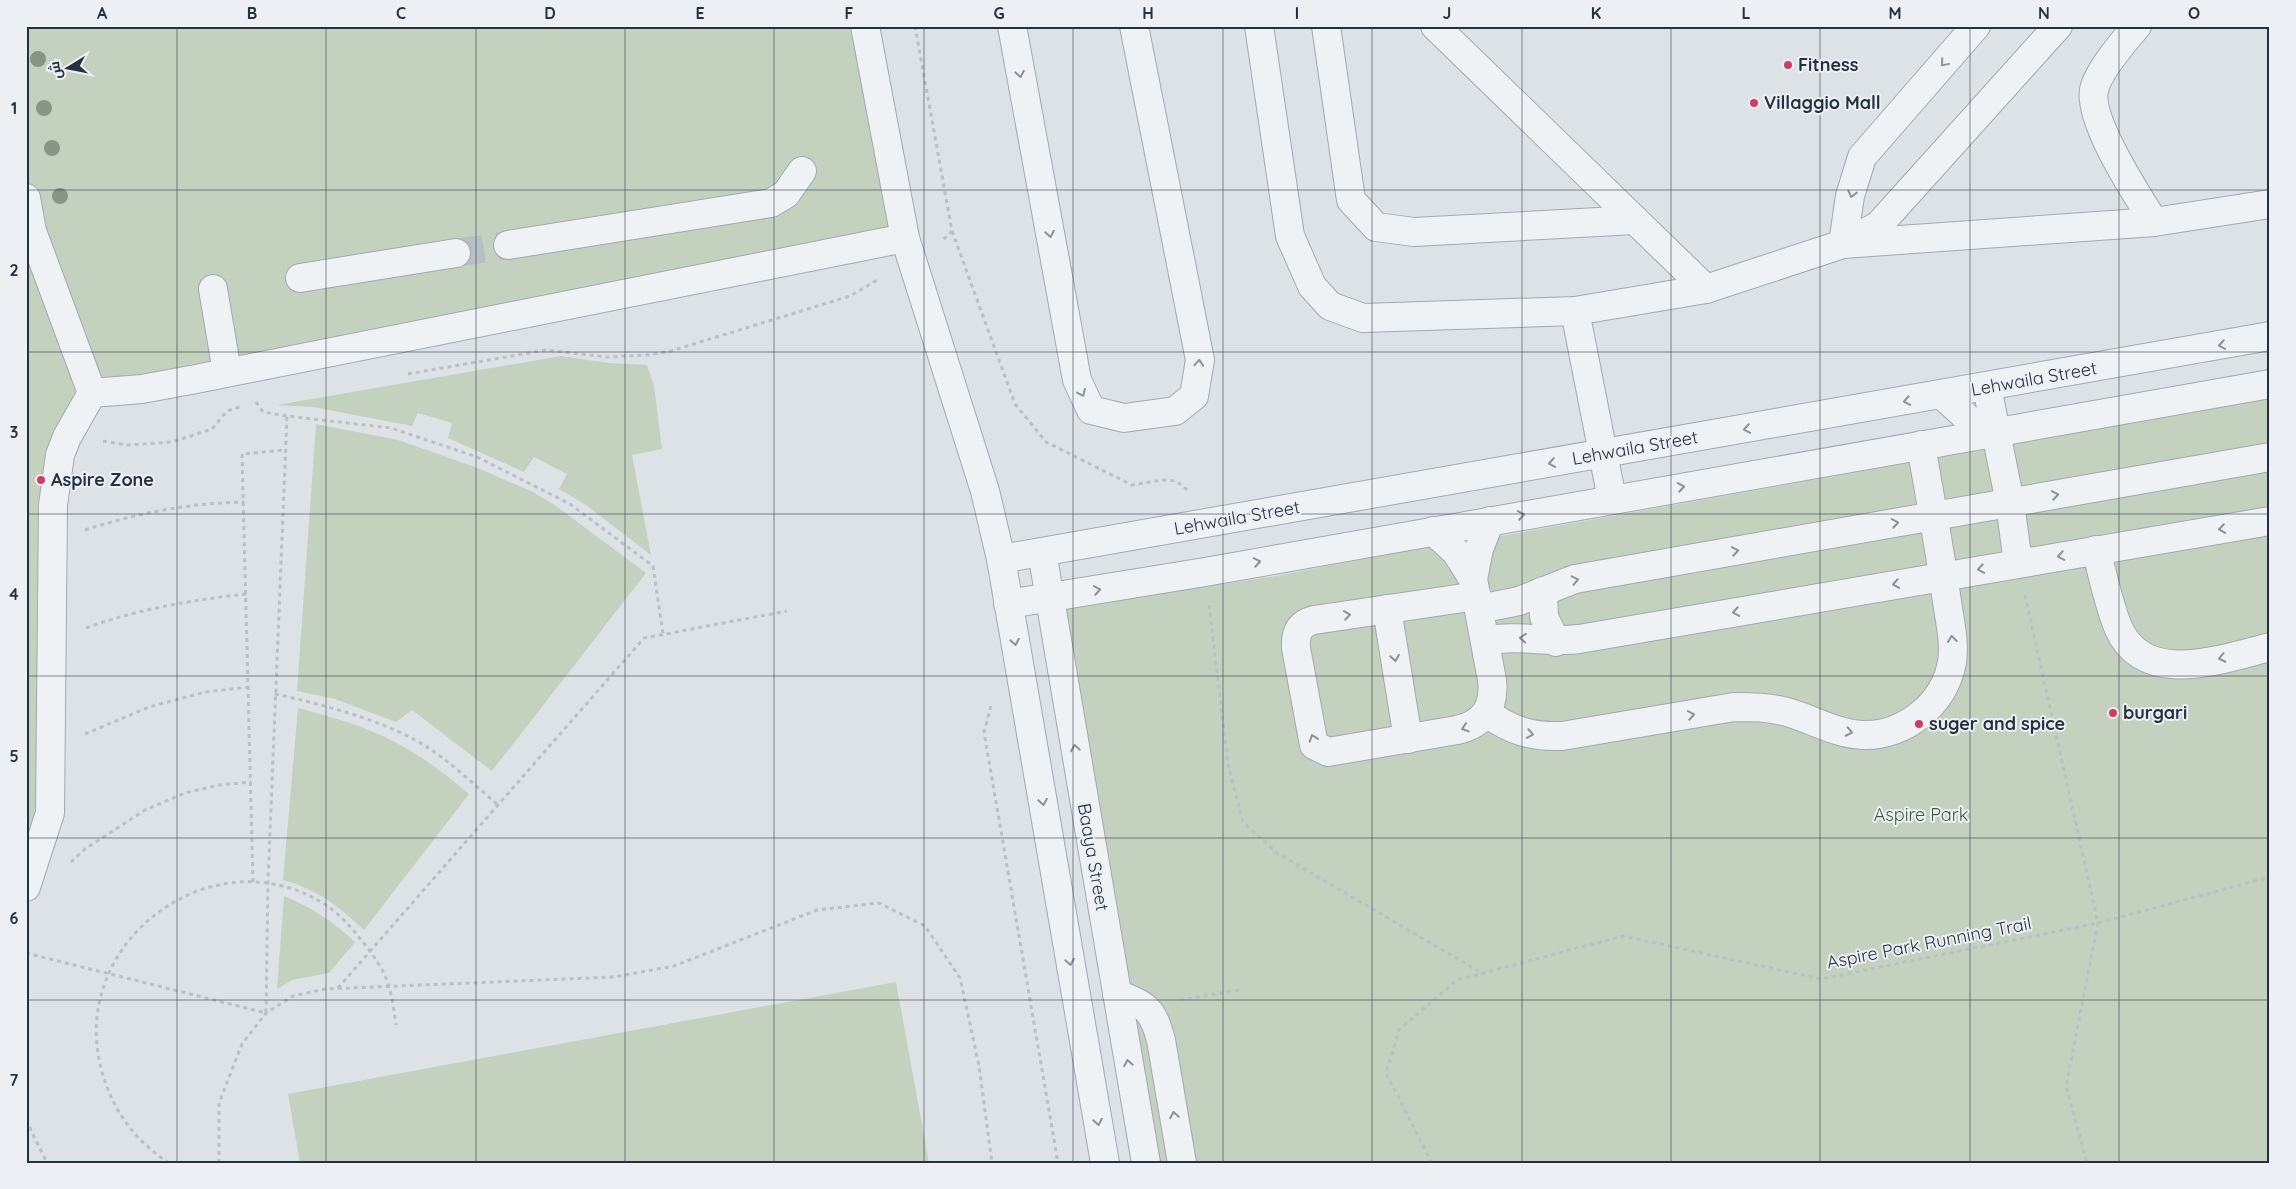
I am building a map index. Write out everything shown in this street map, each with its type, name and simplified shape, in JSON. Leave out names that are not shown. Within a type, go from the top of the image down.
[{"type":"street","points":[[864,26],[908,249],[985,491],[1001,559],[1106,1163]]},
{"type":"street","points":[[1012,26],[1076,380],[1091,410],[1124,418],[1175,410],[1194,396],[1200,360],[1134,26]]},
{"type":"street","points":[[1259,26],[1290,236],[1312,286],[1330,306],[1363,318],[1575,311],[1706,289],[1843,244],[1878,226],[2058,26]]},
{"type":"street","points":[[1326,26],[1351,200],[1376,227],[1414,232],[1635,220]]},
{"type":"street","points":[[1435,26],[1706,289]]},
{"type":"street","points":[[1843,244],[1850,196],[1862,157],[1976,26]]},
{"type":"street","points":[[2137,26],[2108,62],[2094,90],[2096,117],[2138,197],[2154,222]]},
{"type":"street","points":[[508,245],[772,203],[786,194],[802,171]]},
{"type":"street","points":[[26,198],[32,230],[92,393],[67,437],[60,455],[52,505],[50,813],[26,887]]},
{"type":"street","points":[[1843,244],[2154,222],[2270,204]]},
{"type":"street","points":[[92,393],[142,389],[908,249]]},
{"type":"street","points":[[300,278],[456,253]]},
{"type":"street","points":[[212,289],[227,372]]},
{"type":"street","points":[[1575,311],[1612,499]]},
{"type":"street","name":"Lehwaila Street","points":[[1001,559],[2270,336]]},
{"type":"street","points":[[1008,604],[1205,572],[2270,384]]},
{"type":"street","points":[[1988,387],[1990,433],[2010,502],[2018,563]]},
{"type":"street","points":[[1942,395],[1990,433]]},
{"type":"street","points":[[1487,713],[1514,730],[1546,737],[1562,736],[1734,707],[1761,707],[1787,712],[1845,732],[1863,735],[1898,729],[1927,709],[1938,696],[1949,672],[1953,646],[1944,576],[1921,445]]},
{"type":"street","points":[[1490,521],[1478,549],[1476,595],[1494,692],[1487,713],[1469,728],[1328,752],[1318,749],[1310,734],[1296,648],[1298,630],[1308,622],[1476,595],[1518,601],[1575,579],[2270,457]]},
{"type":"street","points":[[1485,641],[1519,637],[1556,642],[2270,521]]},
{"type":"street","points":[[1433,531],[1456,552],[1476,595]]},
{"type":"street","points":[[2096,550],[2118,628],[2137,652],[2150,660],[2179,666],[2270,647]]},
{"type":"street","name":"Baaya Street","points":[[1042,552],[1146,1163]]},
{"type":"street","points":[[1543,590],[1544,617],[1556,642]]},
{"type":"street","points":[[1387,610],[1408,739]]},
{"type":"street","points":[[1117,994],[1145,1006],[1156,1022],[1161,1040],[1182,1163]]},
{"type":"path","points":[[915,26],[952,231],[940,242]]},
{"type":"path","points":[[401,375],[546,350],[606,357],[648,355],[671,351],[850,296],[908,249]]},
{"type":"path","points":[[67,437],[128,445],[172,442],[212,429],[227,411],[265,399]]},
{"type":"path","points":[[256,402],[263,412],[391,428],[477,457],[570,504],[653,566],[663,634]]},
{"type":"path","points":[[266,1012],[268,882],[287,416]]},
{"type":"path","points":[[254,882],[242,454],[285,450]]},
{"type":"path","points":[[52,542],[133,516],[208,503],[244,502]]},
{"type":"path","points":[[2018,563],[2098,923],[2066,1086],[2087,1163]]},
{"type":"path","points":[[1205,572],[1228,765],[1244,822],[1277,853],[1480,972]]},
{"type":"path","points":[[52,642],[98,623],[158,608],[197,600],[246,594]]},
{"type":"path","points":[[338,988],[644,638],[787,611]]},
{"type":"path","points":[[51,752],[76,737],[149,707],[206,692],[249,687]]},
{"type":"path","points":[[275,694],[353,715],[394,731],[432,750],[498,804]]},
{"type":"path","points":[[992,704],[984,732],[1058,1163]]},
{"type":"path","points":[[66,866],[85,849],[146,810],[185,793],[219,785],[251,782]]},
{"type":"path","name":"Aspire Park Running Trail","points":[[1432,1163],[1386,1073],[1399,1030],[1457,980],[1480,972],[1623,936],[1821,979],[2098,923],[2270,877]]},
{"type":"path","points":[[169,1163],[149,1150],[123,1121],[105,1087],[97,1049],[98,1011],[108,973],[128,939],[156,911],[190,892],[229,882],[268,882],[290,888],[329,907],[370,951],[389,986],[396,1025]]},
{"type":"path","points":[[218,1163],[219,1103],[242,1044],[266,1012],[292,996],[338,988],[614,977],[674,966],[817,910],[879,903],[926,926],[960,978],[979,1066],[992,1163]]},
{"type":"path","points":[[26,953],[266,1012]]},
{"type":"path","points":[[1145,1006],[1239,990]]},
{"type":"path","points":[[26,1120],[47,1163]]},
{"type":"green space","name":"Aspire Zone","points":[[26,26],[865,26],[905,238],[92,393],[67,437],[50,813],[26,887]]},
{"type":"green space","points":[[561,356],[609,363],[647,365],[654,386],[662,449],[632,455],[651,555],[586,505],[559,489],[567,474],[534,457],[524,472],[448,438],[452,423],[418,413],[412,426],[313,407],[277,405]]},
{"type":"green space","name":"Aspire Park","points":[[2270,398],[2270,1163],[1160,1163],[1066,608],[1276,576],[1423,547],[1484,539]]},
{"type":"green space","points":[[316,424],[398,440],[475,467],[531,491],[556,506],[646,573],[492,771],[412,710],[396,722],[335,699],[297,691]]},
{"type":"green space","points":[[298,708],[348,722],[390,739],[428,762],[469,794],[364,930],[345,913],[318,894],[283,880]]},
{"type":"green space","points":[[284,896],[322,916],[355,942],[329,973],[292,980],[277,989]]},
{"type":"green space","points":[[896,982],[929,1163],[300,1163],[288,1094]]},
{"type":"tunnel","points":[[456,253],[508,245]]},
{"type":"place","name":"Fitness","points":[[1788,65]]},
{"type":"place","name":"Villaggio Mall","points":[[1754,103]]},
{"type":"place","name":"Aspire Zone","points":[[41,480]]},
{"type":"place","name":"burgari","points":[[2113,713]]},
{"type":"place","name":"suger and spice","points":[[1919,724]]}]
